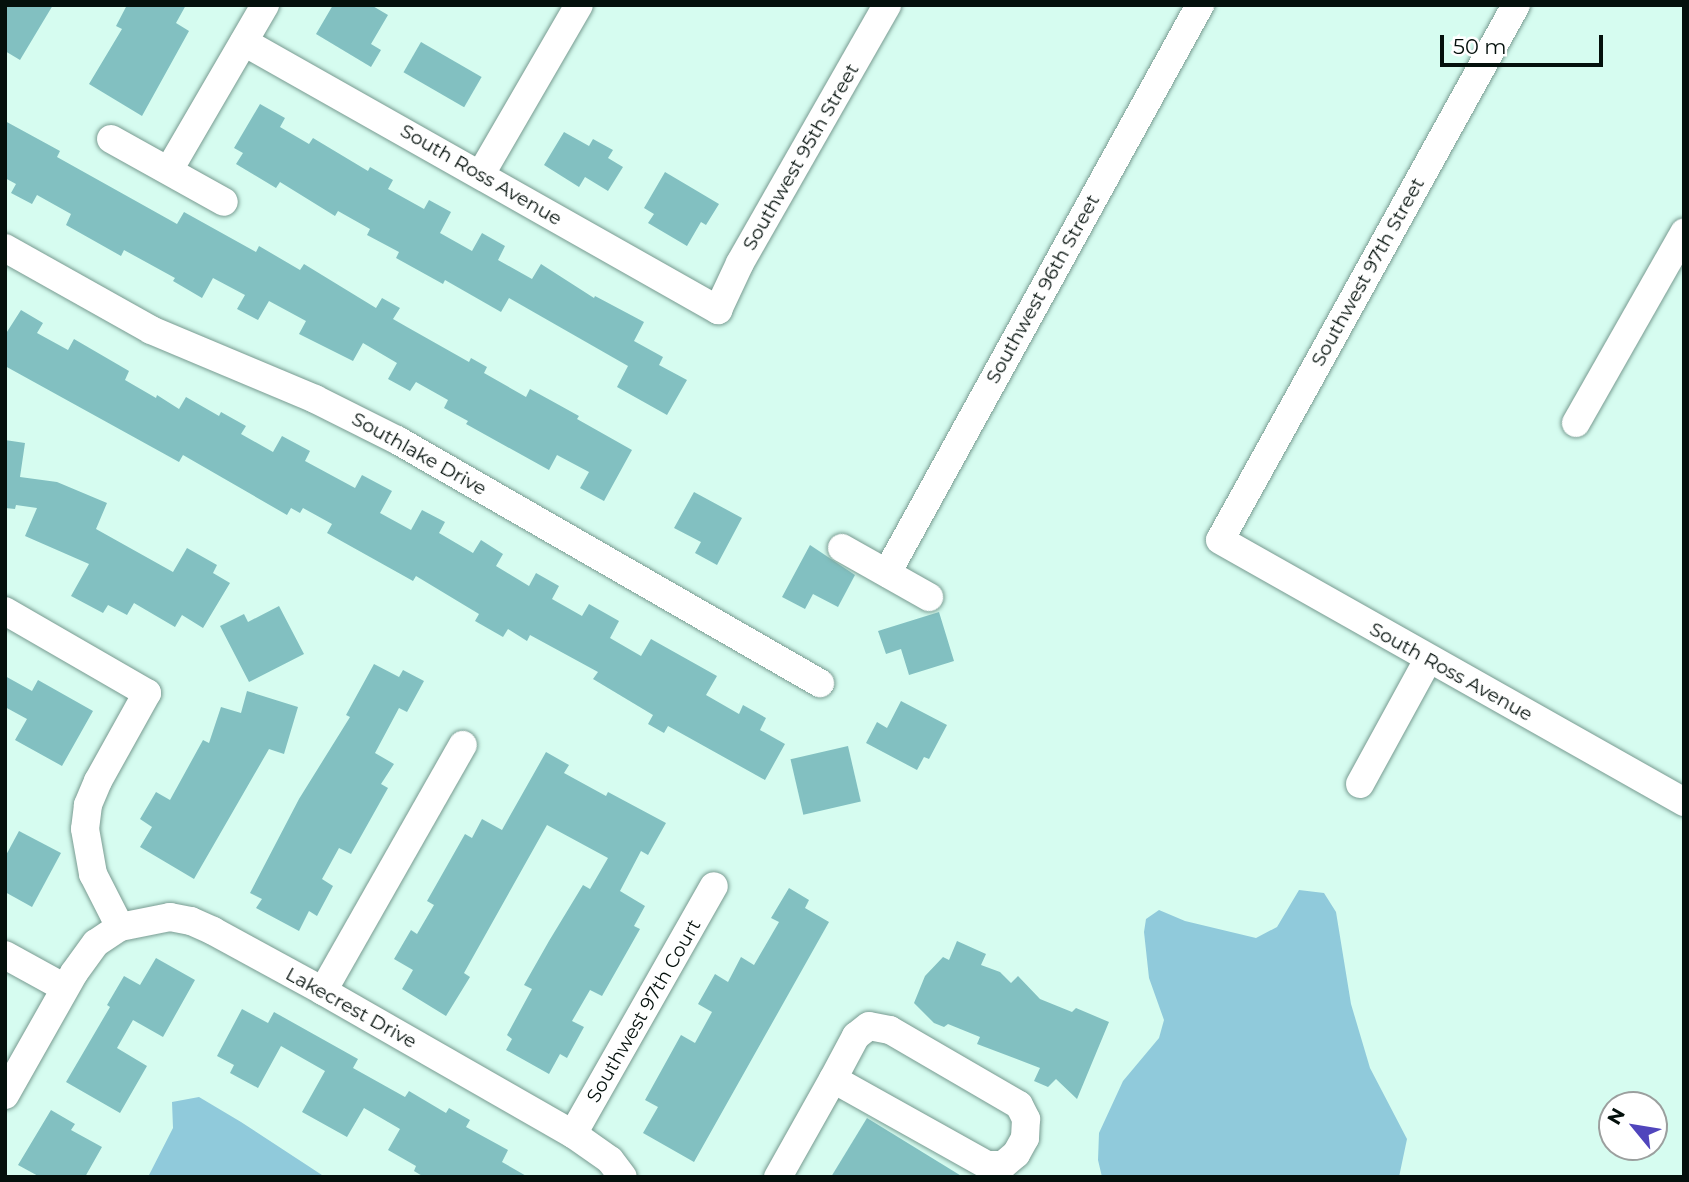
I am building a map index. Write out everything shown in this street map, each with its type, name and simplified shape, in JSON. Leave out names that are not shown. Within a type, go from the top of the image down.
[{"type":"street","points":[[169,170],[265,5]]},
{"type":"street","points":[[481,174],[579,5]]},
{"type":"street","name":"Southwest 95th Street","points":[[718,310],[740,263],[887,5]]},
{"type":"street","name":"Southwest 96th Street","points":[[887,573],[1200,5]]},
{"type":"street","name":"Southwest 97th Street","points":[[1220,540],[1516,5]]},
{"type":"street","name":"South Ross Avenue","points":[[244,42],[718,310]]},
{"type":"street","points":[[111,139],[224,202]]},
{"type":"street","points":[[1576,423],[1684,233]]},
{"type":"street","name":"Southlake Drive","points":[[5,248],[169,338],[315,399],[397,440],[820,683]]},
{"type":"street","name":"South Ross Avenue","points":[[1220,540],[1428,660],[1684,802]]},
{"type":"street","points":[[842,548],[929,597]]},
{"type":"street","points":[[5,611],[147,693],[97,780],[88,805],[85,829],[93,874],[120,927],[89,951],[5,1095]]},
{"type":"street","points":[[1360,783],[1428,660]]},
{"type":"street","points":[[323,991],[463,745]]},
{"type":"street","name":"Southwest 97th Court","points":[[573,1134],[714,886]]},
{"type":"street","name":"Lakecrest Drive","points":[[120,927],[144,920],[170,917],[191,921],[323,991],[573,1134]]},
{"type":"street","points":[[5,955],[65,988]]},
{"type":"street","points":[[778,1177],[856,1036],[869,1026],[890,1030],[1019,1105],[1026,1119],[1025,1138],[1016,1154],[1003,1165],[987,1164],[833,1079]]},
{"type":"street","points":[[573,1134],[610,1160],[623,1177]]},
{"type":"water","points":[[1299,890],[1324,893],[1336,912],[1351,1004],[1370,1068],[1407,1139],[1399,1177],[1102,1177],[1098,1160],[1099,1133],[1123,1081],[1159,1038],[1164,1020],[1149,978],[1144,932],[1146,919],[1159,910],[1185,921],[1256,938],[1277,927]]},
{"type":"water","points":[[199,1097],[325,1177],[148,1177],[173,1128],[172,1102]]},
{"type":"building","points":[[5,5],[53,5],[20,60],[5,51]]},
{"type":"building","points":[[127,5],[186,5],[176,23],[189,31],[142,116],[89,84],[122,29],[116,26]]},
{"type":"building","points":[[333,5],[371,5],[388,15],[371,44],[381,50],[371,67],[316,34]]},
{"type":"building","points":[[421,42],[482,77],[464,107],[404,72]]},
{"type":"building","points":[[260,104],[285,118],[280,127],[309,144],[313,138],[368,171],[370,167],[393,180],[388,189],[424,209],[429,200],[451,212],[440,233],[472,251],[482,233],[505,246],[498,260],[532,279],[541,264],[594,298],[595,296],[644,322],[634,341],[663,357],[659,365],[687,380],[667,415],[617,387],[628,366],[509,298],[501,312],[445,280],[443,284],[396,258],[399,252],[367,235],[370,229],[338,211],[335,216],[280,182],[276,188],[236,164],[243,153],[234,148]]},
{"type":"building","points":[[5,121],[60,151],[57,157],[177,224],[184,212],[256,252],[259,246],[300,270],[304,264],[376,308],[382,298],[400,308],[393,319],[469,362],[471,358],[487,367],[484,373],[526,397],[530,389],[579,416],[577,419],[632,450],[604,501],[580,488],[589,472],[557,455],[549,470],[466,424],[468,421],[444,408],[448,400],[416,382],[410,391],[388,379],[397,363],[363,343],[353,361],[299,334],[306,321],[269,301],[258,320],[237,309],[245,295],[213,278],[202,298],[173,281],[175,278],[124,250],[121,256],[66,225],[71,214],[37,195],[32,204],[11,193],[16,184],[5,178]]},
{"type":"building","points":[[564,132],[589,146],[593,139],[613,150],[608,158],[623,167],[608,191],[585,177],[579,187],[544,165]]},
{"type":"building","points":[[665,172],[719,204],[706,225],[701,222],[687,246],[648,223],[654,214],[644,208]]},
{"type":"building","points":[[21,310],[43,323],[37,333],[68,350],[74,339],[129,371],[125,380],[156,398],[157,395],[179,409],[186,397],[219,416],[221,412],[246,426],[241,434],[273,452],[282,436],[310,451],[305,461],[355,488],[362,475],[392,491],[380,513],[411,530],[422,510],[445,522],[439,533],[473,553],[481,540],[503,554],[496,566],[529,586],[536,573],[559,586],[552,599],[582,616],[589,604],[619,621],[610,638],[641,656],[651,639],[717,676],[706,695],[739,714],[743,705],[766,718],[760,730],[785,744],[765,780],[668,726],[664,733],[648,724],[653,715],[593,679],[598,672],[530,635],[527,641],[508,629],[503,637],[475,621],[479,614],[416,576],[413,581],[327,533],[332,524],[303,508],[300,513],[291,508],[287,515],[183,455],[179,462],[5,366],[5,335]]},
{"type":"building","points":[[5,440],[25,443],[20,477],[57,482],[107,503],[96,529],[173,572],[187,548],[217,565],[213,573],[230,583],[203,628],[182,615],[175,627],[134,603],[127,615],[108,605],[103,613],[71,596],[89,564],[25,536],[37,508],[16,505],[15,509],[5,508]]},
{"type":"building","points":[[694,492],[742,518],[717,565],[695,553],[701,542],[674,528]]},
{"type":"building","points":[[810,545],[855,575],[838,607],[813,594],[805,609],[782,597]]},
{"type":"building","points":[[279,606],[304,654],[249,682],[220,626],[244,614],[248,622]]},
{"type":"building","points":[[939,612],[954,661],[909,675],[901,649],[886,654],[878,631]]},
{"type":"building","points":[[374,664],[399,677],[403,670],[424,681],[407,712],[399,708],[375,753],[394,764],[381,784],[388,788],[351,854],[339,848],[322,879],[333,886],[317,916],[309,911],[299,931],[256,908],[262,899],[250,893],[299,799],[350,717],[346,715]]},
{"type":"building","points":[[5,676],[32,691],[38,680],[93,711],[62,766],[15,740],[27,719],[5,707]]},
{"type":"building","points":[[247,691],[298,707],[284,754],[269,749],[194,879],[140,847],[152,827],[140,819],[156,792],[170,800],[203,740],[209,743],[221,707],[241,713]]},
{"type":"building","points":[[901,701],[947,725],[929,759],[924,757],[917,770],[866,743],[877,722],[887,728]]},
{"type":"building","points":[[848,746],[861,802],[803,815],[791,759]]},
{"type":"building","points":[[546,752],[569,765],[564,773],[606,796],[608,792],[666,823],[648,855],[641,851],[620,891],[645,906],[634,926],[640,929],[602,996],[590,990],[572,1021],[584,1027],[567,1058],[560,1054],[549,1074],[506,1050],[512,1039],[507,1035],[532,989],[524,985],[549,941],[583,885],[590,889],[608,858],[547,825],[464,973],[470,977],[446,1016],[402,989],[413,970],[394,959],[411,930],[417,934],[434,905],[427,901],[465,834],[472,838],[482,819],[502,830]]},
{"type":"building","points":[[19,831],[61,853],[32,907],[5,892],[5,857]]},
{"type":"building","points":[[789,888],[809,900],[805,908],[829,922],[694,1162],[643,1133],[658,1107],[645,1100],[681,1035],[695,1043],[712,1012],[698,1004],[715,974],[728,982],[741,957],[754,965],[779,922],[771,918]]},
{"type":"building","points":[[957,941],[986,954],[981,965],[1000,972],[1011,983],[1018,976],[1040,999],[1072,1012],[1076,1008],[1109,1022],[1077,1099],[1056,1079],[1048,1087],[1034,1081],[1040,1068],[977,1044],[980,1037],[948,1024],[944,1027],[934,1023],[914,1003],[925,976],[943,957],[949,960]]},
{"type":"building","points":[[156,958],[195,980],[163,1037],[133,1020],[117,1048],[147,1066],[120,1113],[66,1082],[110,1007],[107,1005],[124,976],[140,985]]},
{"type":"building","points":[[242,1009],[268,1023],[274,1012],[358,1059],[353,1068],[405,1097],[409,1091],[446,1113],[449,1108],[470,1120],[466,1127],[508,1150],[502,1162],[528,1177],[424,1177],[414,1171],[416,1166],[388,1150],[400,1129],[364,1108],[347,1137],[302,1112],[325,1071],[281,1046],[258,1088],[230,1073],[234,1065],[217,1056]]},
{"type":"building","points":[[51,1110],[75,1124],[71,1130],[102,1147],[85,1177],[40,1177],[18,1165]]},
{"type":"building","points":[[867,1118],[963,1177],[831,1177]]}]
